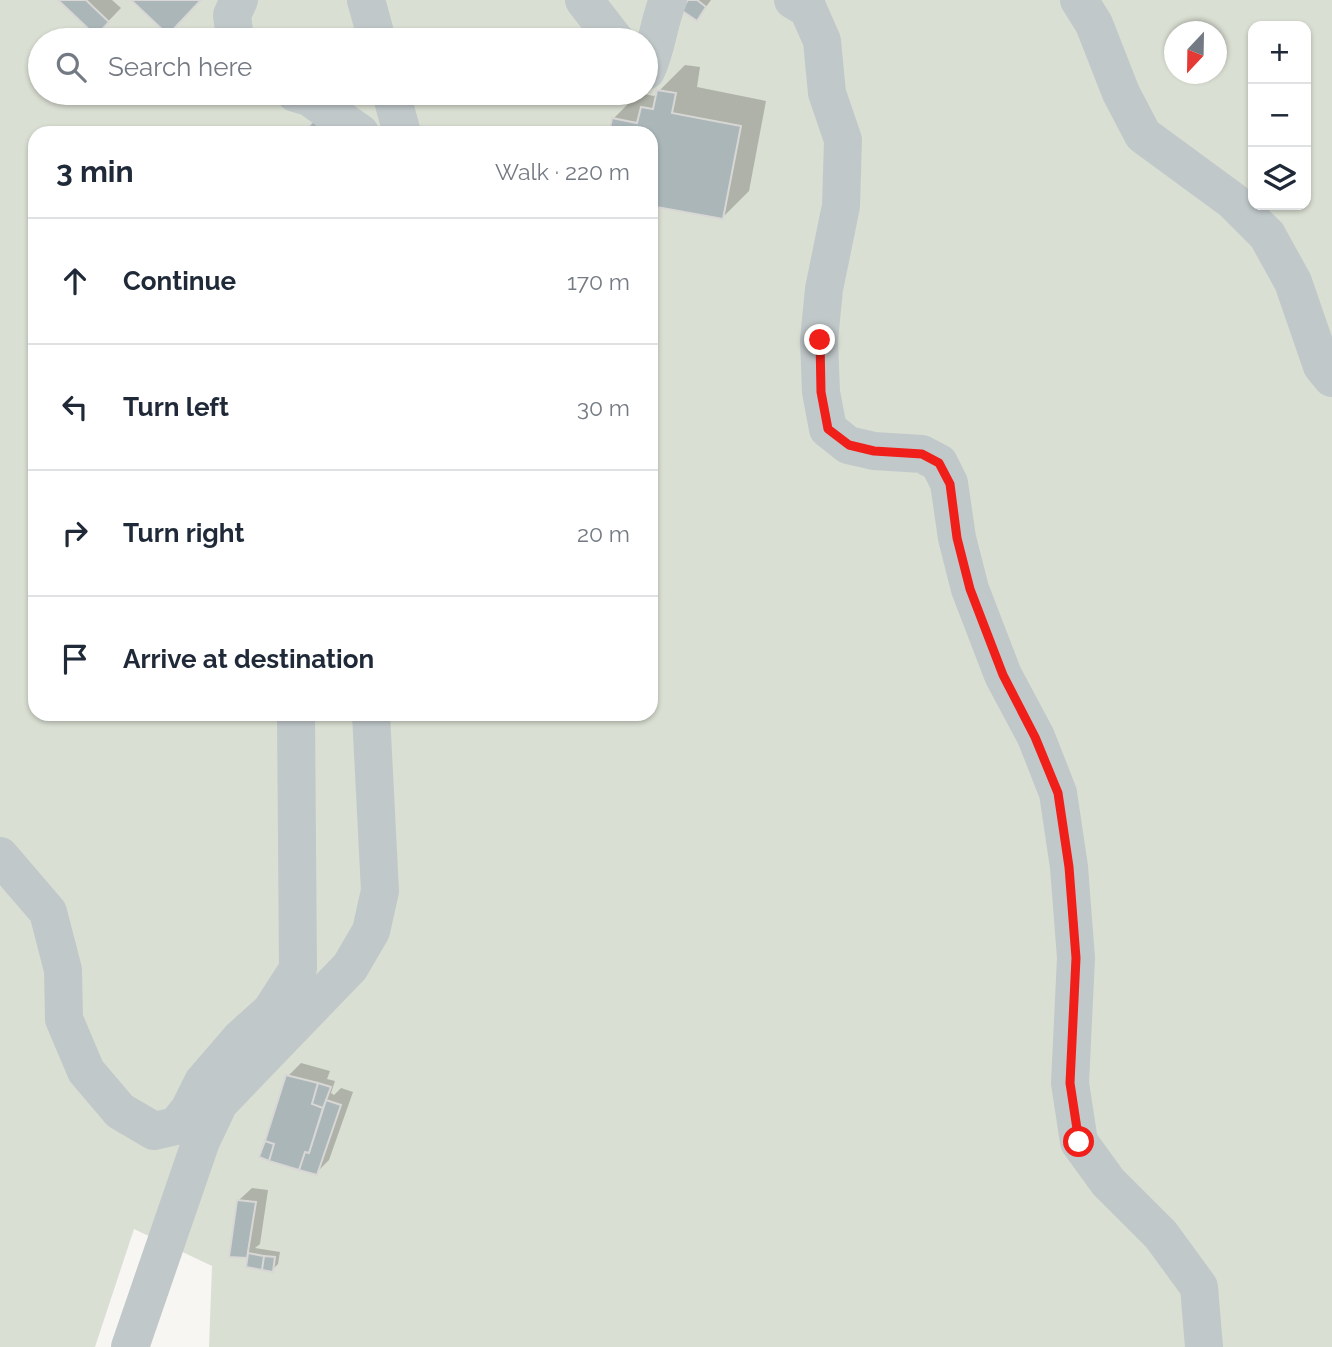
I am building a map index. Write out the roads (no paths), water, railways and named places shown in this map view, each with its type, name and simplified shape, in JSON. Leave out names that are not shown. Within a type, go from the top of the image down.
[{"type":"street","points":[[234,28],[232,15],[239,0]]},
{"type":"street","points":[[366,0],[374,28]]},
{"type":"street","points":[[584,0],[606,28]]},
{"type":"street","points":[[658,29],[668,0]]},
{"type":"street","points":[[793,0],[808,9],[822,41],[827,93],[843,140],[841,206],[824,289],[820,340],[821,392],[828,429],[849,445],[874,451],[922,454],[939,463],[950,484],[957,538],[970,589],[1003,675],[1035,737],[1058,793],[1069,867],[1076,958],[1070,1083],[1079,1142],[1108,1182],[1161,1235],[1199,1287],[1210,1344]]},
{"type":"street","points":[[1079,0],[1094,24],[1122,93],[1143,135],[1233,201],[1266,235],[1293,282],[1322,366],[1332,378]]},
{"type":"street","points":[[320,105],[350,126]]},
{"type":"street","points":[[394,105],[400,126]]},
{"type":"street","points":[[0,856],[48,912],[63,970],[64,1019],[86,1071],[120,1111],[154,1131],[176,1126],[189,1110],[203,1082],[241,1038],[271,1012],[298,968],[296,721]]},
{"type":"street","points":[[130,1347],[201,1141],[219,1103],[350,967],[371,931],[380,891],[371,721]]}]
